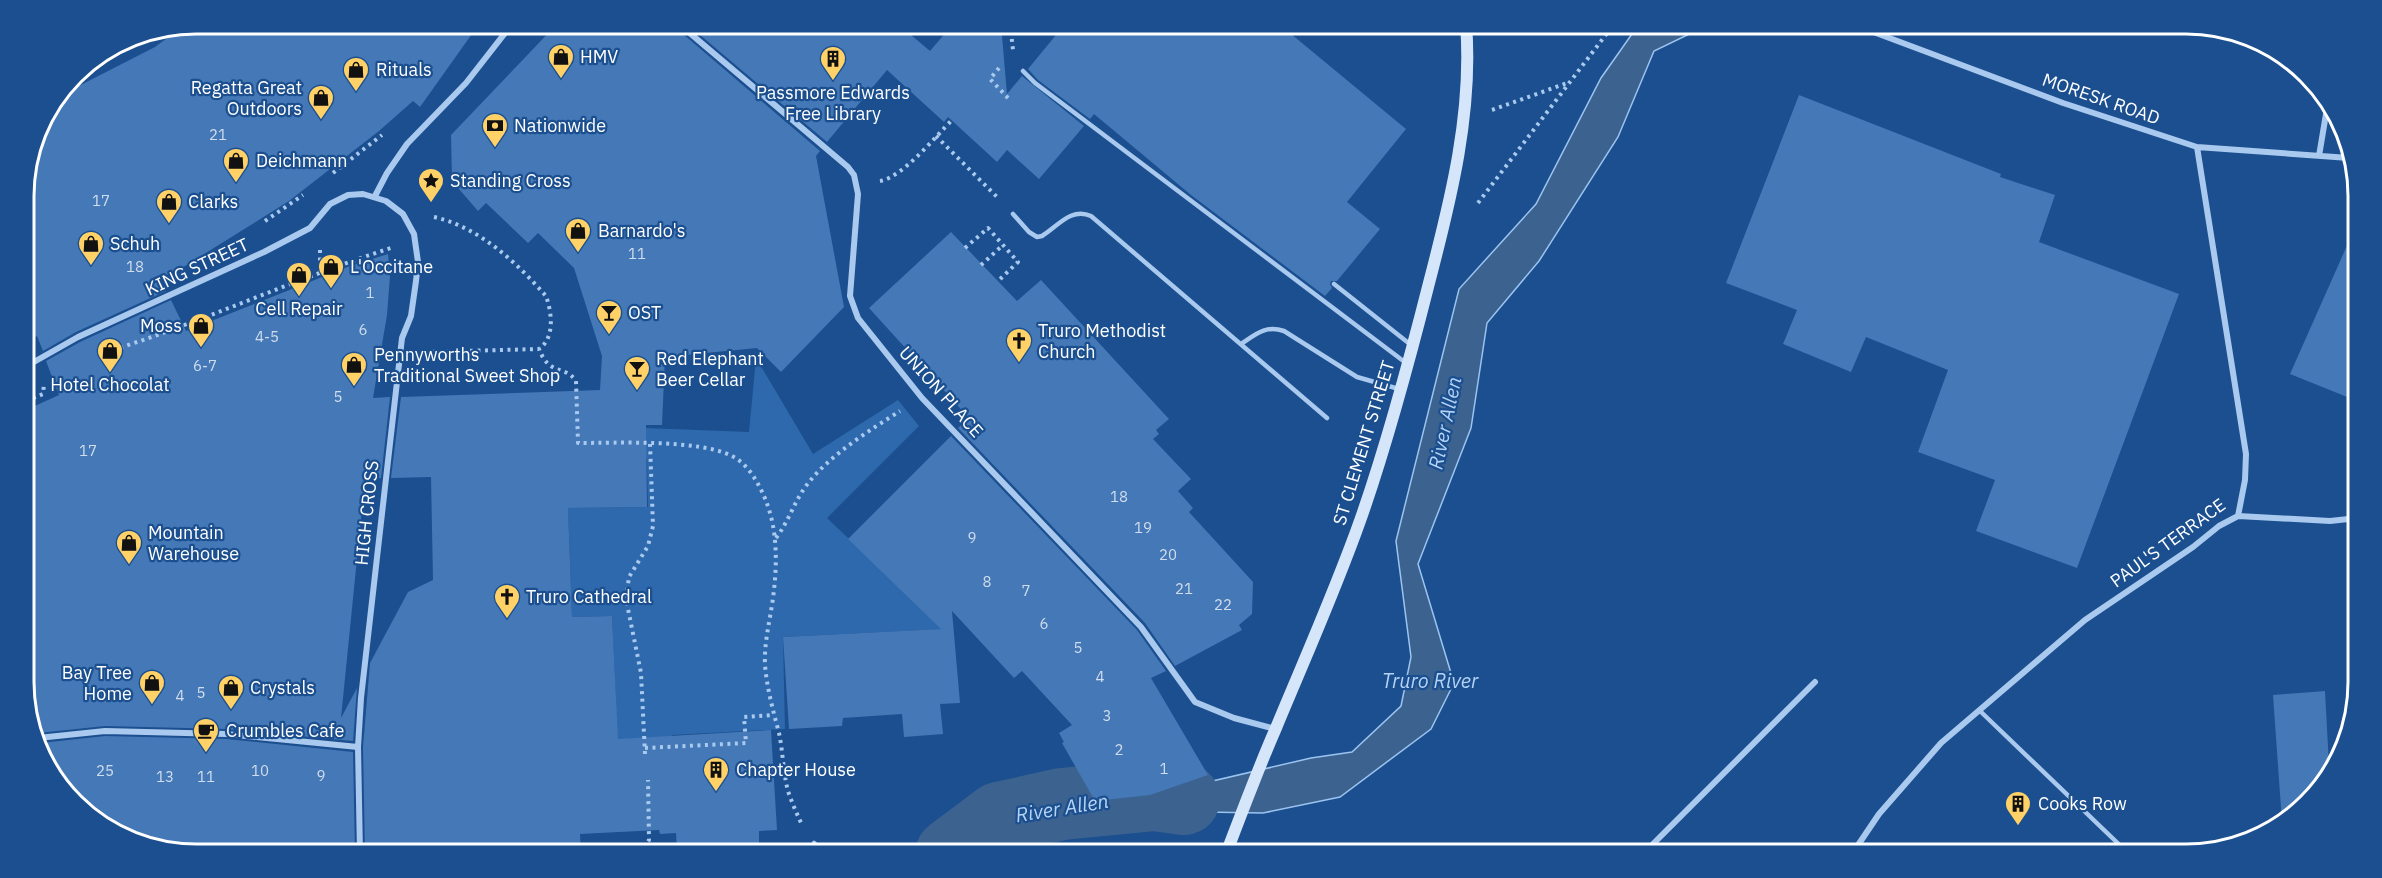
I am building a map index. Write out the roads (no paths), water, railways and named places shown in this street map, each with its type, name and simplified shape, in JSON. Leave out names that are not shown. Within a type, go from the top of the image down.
[{"type":"main road","name":"ST CLEMENT STREET","points":[[1230,843],[1361,518],[1401,390],[1439,247],[1463,120],[1468,78],[1466,34]]},
{"type":"street","name":"MORESK ROAD","points":[[1879,34],[2064,103],[2197,147],[2343,158]]},
{"type":"street","points":[[375,196],[387,173],[407,144],[466,83],[504,35]]},
{"type":"street","name":"UNION PLACE","points":[[692,35],[848,167],[854,176],[858,194],[850,296],[858,318],[922,398],[1141,627],[1161,651],[1195,702],[1234,718],[1275,729]]},
{"type":"street","points":[[2319,156],[2326,115]]},
{"type":"street","name":"PAUL'S TERRACE","points":[[1859,843],[1879,814],[1941,743],[1979,710],[2085,620],[2193,547],[2219,526],[2238,516],[2245,480],[2246,453],[2197,147]]},
{"type":"street","name":"KING STREET","points":[[35,361],[78,337],[208,279],[310,228],[330,204],[339,199],[348,195],[375,196]]},
{"type":"street","name":"HIGH CROSS","points":[[360,844],[358,747],[362,686],[400,352],[402,338],[411,316],[418,262],[414,234],[403,214],[375,196]]},
{"type":"street","points":[[2238,516],[2330,521],[2347,519]]},
{"type":"street","points":[[1654,843],[1815,682]]},
{"type":"street","points":[[44,737],[105,731],[225,734],[358,747]]},
{"type":"lane","points":[[1023,71],[1035,83],[1408,364]]},
{"type":"lane","points":[[1013,214],[1029,232],[1037,237],[1050,231],[1074,213],[1091,216],[1327,418]]},
{"type":"lane","points":[[1334,284],[1413,347]]},
{"type":"lane","points":[[1241,344],[1263,329],[1275,328],[1284,331],[1357,378],[1401,390]]},
{"type":"lane","points":[[1979,710],[2118,843]]},
{"type":"water","name":"Truro River","points":[[1632,34],[1689,34],[1654,51],[1618,137],[1539,261],[1487,323],[1471,428],[1418,564],[1454,683],[1431,729],[1340,797],[1263,813],[1144,811],[1077,815],[1005,830],[988,844],[941,844],[987,810],[1057,792],[1096,801],[1144,797],[1311,758],[1352,752],[1401,706],[1411,657],[1396,541],[1459,289],[1536,204],[1601,78]]},
{"type":"waterway","name":"River Allen","points":[[965,844],[999,818],[1062,804],[1155,795],[1184,799]]},
{"type":"place","name":"HMV","points":[[561,80]]},
{"type":"place","name":"Passmore Edwards Free Library","points":[[833,82]]},
{"type":"place","name":"Rituals","points":[[356,93]]},
{"type":"place","name":"Regatta Great Outdoors","points":[[321,121]]},
{"type":"place","name":"Nationwide","points":[[495,149]]},
{"type":"place","name":"Deichmann","points":[[236,184]]},
{"type":"place","name":"Standing Cross","points":[[431,204]]},
{"type":"place","name":"Clarks","points":[[169,225]]},
{"type":"place","name":"Barnardo's","points":[[578,254]]},
{"type":"place","name":"Schuh","points":[[91,267]]},
{"type":"place","name":"L'Occitane","points":[[331,290]]},
{"type":"place","name":"Cell Repair","points":[[299,298]]},
{"type":"place","name":"OST","points":[[609,336]]},
{"type":"place","name":"Moss","points":[[201,349]]},
{"type":"place","name":"Truro Methodist Church","points":[[1019,364]]},
{"type":"place","name":"Hotel Chocolat","points":[[110,374]]},
{"type":"place","name":"Pennyworths Traditional Sweet Shop","points":[[354,388]]},
{"type":"place","name":"Red Elephant Beer Cellar","points":[[637,392]]},
{"type":"place","name":"Mountain Warehouse","points":[[129,566]]},
{"type":"place","name":"Truro Cathedral","points":[[507,620]]},
{"type":"place","name":"Bay Tree Home","points":[[152,706]]},
{"type":"place","name":"Crystals","points":[[231,711]]},
{"type":"place","name":"Crumbles Cafe","points":[[206,754]]},
{"type":"place","name":"Chapter House","points":[[716,793]]},
{"type":"place","name":"Cooks Row","points":[[2018,827]]}]
